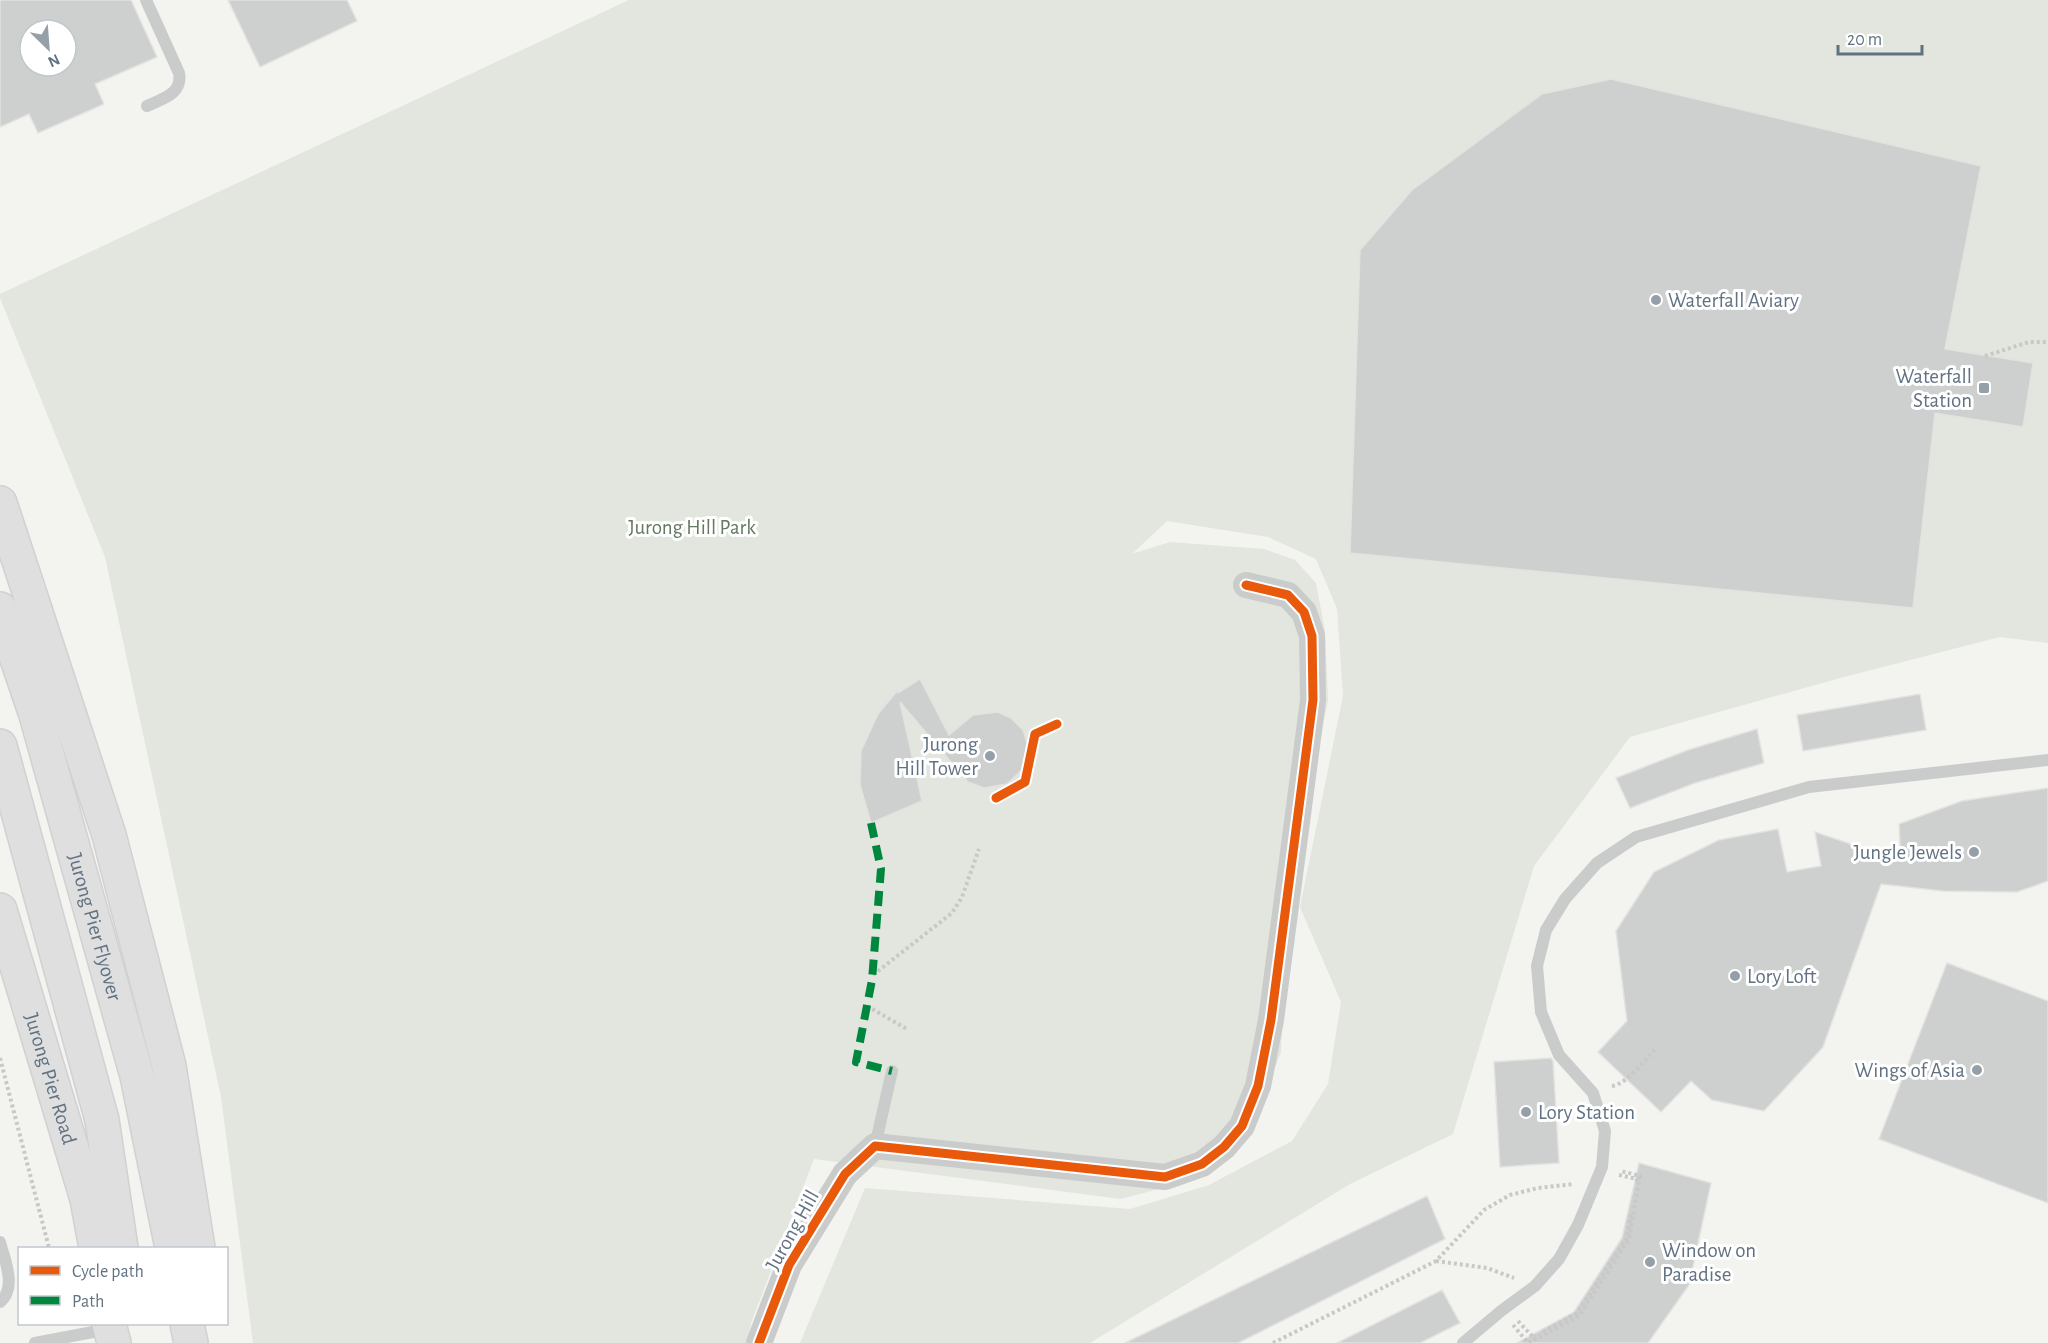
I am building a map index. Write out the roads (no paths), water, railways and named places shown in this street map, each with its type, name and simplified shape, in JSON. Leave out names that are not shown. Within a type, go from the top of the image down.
[{"type":"main road","points":[[0,503],[110,835],[169,1066],[198,1247]]},
{"type":"main road","name":"Jurong Pier Flyover","points":[[0,609],[36,715],[137,1076],[172,1247]]},
{"type":"main road","name":"Jurong Pier Flyover","points":[[0,746],[102,1120],[121,1247]]},
{"type":"main road","name":"Jurong Pier Road","points":[[0,910],[87,1199],[96,1247]]},
{"type":"main road","points":[[187,1325],[191,1343]]},
{"type":"main road","points":[[210,1325],[213,1343]]},
{"type":"street","points":[[875,1146],[1165,1178],[1202,1164],[1224,1147],[1242,1126],[1258,1086],[1271,1020],[1313,700],[1312,636],[1304,612],[1288,595],[1246,585]]},
{"type":"street","name":"Jurong Hill","points":[[759,1343],[789,1265],[844,1174],[875,1146]]},
{"type":"lane","points":[[146,0],[181,80],[178,88],[171,95],[147,106]]},
{"type":"lane","points":[[1463,1343],[1535,1286],[1559,1259],[1578,1225],[1598,1177],[1605,1131],[1592,1090],[1559,1055],[1541,1012],[1537,966],[1546,930],[1565,898],[1597,863],[1636,837],[1809,787],[2048,760]]},
{"type":"lane","points":[[875,1146],[892,1071]]},
{"type":"lane","points":[[0,1242],[9,1287],[6,1298],[0,1302]]},
{"type":"lane","points":[[35,1343],[120,1332]]},
{"type":"place","name":"Waterfall Aviary","points":[[1656,300]]},
{"type":"place","name":"Waterfall Station","points":[[1984,388]]},
{"type":"place","name":"Jurong Hill Tower","points":[[990,756]]},
{"type":"place","name":"Jungle Jewels","points":[[1974,852]]},
{"type":"place","name":"Lory Loft","points":[[1735,976]]},
{"type":"place","name":"Wings of Asia","points":[[1977,1070]]},
{"type":"place","name":"Lory Station","points":[[1526,1112]]},
{"type":"place","name":"Window on Paradise","points":[[1650,1262]]},
{"type":"park label","name":"Jurong Hill Park","points":[[692,527]]}]
